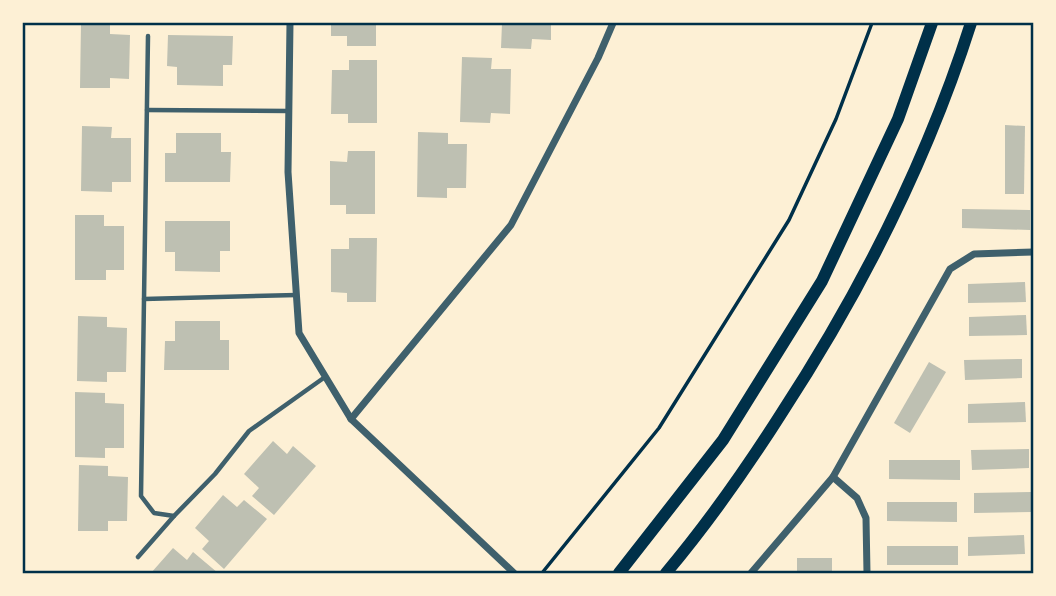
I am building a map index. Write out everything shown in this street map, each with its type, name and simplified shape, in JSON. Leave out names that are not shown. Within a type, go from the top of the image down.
[{"type":"main road","points":[[619,573],[723,440],[822,281],[898,119],[932,23]]},
{"type":"main road","points":[[666,573],[742,474],[819,355],[880,243],[927,142],[971,23]]},
{"type":"street","points":[[290,23],[288,172],[299,333],[351,419],[514,573]]},
{"type":"street","points":[[351,419],[511,225],[598,58],[613,23]]},
{"type":"street","points":[[751,573],[833,477],[950,269],[974,254],[1033,251]]},
{"type":"street","points":[[833,477],[856,498],[866,518],[867,573]]},
{"type":"lane","points":[[148,36],[141,496],[154,513],[174,516]]},
{"type":"lane","points":[[147,110],[289,111]]},
{"type":"lane","points":[[144,299],[296,295]]},
{"type":"lane","points":[[138,557],[215,474],[249,430],[326,377]]},
{"type":"path","points":[[542,573],[659,428],[789,220],[836,119],[872,23]]},
{"type":"building","points":[[81,23],[110,23],[110,34],[130,35],[129,79],[110,78],[110,88],[80,88]]},
{"type":"building","points":[[331,23],[376,23],[376,46],[347,46],[347,36],[331,36]]},
{"type":"building","points":[[502,23],[551,23],[551,40],[532,39],[531,49],[501,48]]},
{"type":"building","points":[[168,35],[233,36],[232,65],[223,65],[223,86],[177,85],[177,67],[167,66]]},
{"type":"building","points":[[462,57],[492,58],[491,69],[511,69],[510,114],[491,113],[490,123],[460,122]]},
{"type":"building","points":[[349,60],[377,60],[377,123],[348,123],[348,114],[331,114],[332,70],[349,70]]},
{"type":"building","points":[[1005,125],[1025,126],[1024,194],[1005,194]]},
{"type":"building","points":[[82,126],[112,127],[111,138],[131,138],[131,182],[112,182],[112,192],[81,191]]},
{"type":"building","points":[[418,132],[448,133],[448,144],[467,144],[466,188],[447,188],[447,198],[417,197]]},
{"type":"building","points":[[176,133],[221,133],[221,152],[231,152],[230,182],[165,182],[165,153],[176,153]]},
{"type":"building","points":[[348,151],[375,151],[375,214],[346,214],[346,205],[330,205],[330,161],[347,162]]},
{"type":"building","points":[[962,209],[1030,210],[1030,230],[962,228]]},
{"type":"building","points":[[75,215],[104,215],[104,226],[124,226],[124,270],[106,270],[106,280],[75,280]]},
{"type":"building","points":[[165,221],[230,221],[230,251],[220,251],[220,272],[175,271],[175,252],[165,252]]},
{"type":"building","points":[[349,238],[377,238],[376,302],[347,302],[347,293],[331,292],[331,249],[349,249]]},
{"type":"building","points":[[1025,282],[1026,302],[968,303],[968,284]]},
{"type":"building","points":[[1026,315],[1027,335],[969,336],[969,317]]},
{"type":"building","points":[[78,316],[107,317],[107,327],[127,328],[126,372],[107,372],[107,382],[77,381]]},
{"type":"building","points":[[175,321],[220,321],[220,340],[229,340],[229,370],[164,370],[165,341],[175,341]]},
{"type":"building","points":[[1022,359],[1022,378],[965,380],[964,360]]},
{"type":"building","points":[[929,362],[946,372],[910,433],[894,423]]},
{"type":"building","points":[[75,392],[105,393],[105,403],[124,404],[124,448],[105,448],[105,458],[75,457]]},
{"type":"building","points":[[1025,402],[1026,422],[968,423],[968,404]]},
{"type":"building","points":[[273,441],[287,454],[293,446],[316,466],[274,515],[252,496],[259,488],[244,474]]},
{"type":"building","points":[[1029,449],[1029,468],[972,470],[971,450]]},
{"type":"building","points":[[889,460],[960,460],[960,480],[889,479]]},
{"type":"building","points":[[79,465],[108,466],[108,476],[128,477],[127,521],[108,521],[108,531],[78,531]]},
{"type":"building","points":[[1031,492],[1032,512],[974,513],[974,493]]},
{"type":"building","points":[[223,495],[237,507],[244,500],[267,519],[224,569],[202,549],[209,541],[195,528]]},
{"type":"building","points":[[887,502],[957,502],[957,522],[887,521]]},
{"type":"building","points":[[1024,535],[1025,554],[968,556],[968,537]]},
{"type":"building","points":[[887,546],[958,546],[958,565],[887,565]]},
{"type":"building","points":[[173,548],[187,560],[193,552],[218,573],[151,573]]},
{"type":"building","points":[[797,558],[832,558],[832,573],[797,573]]}]
